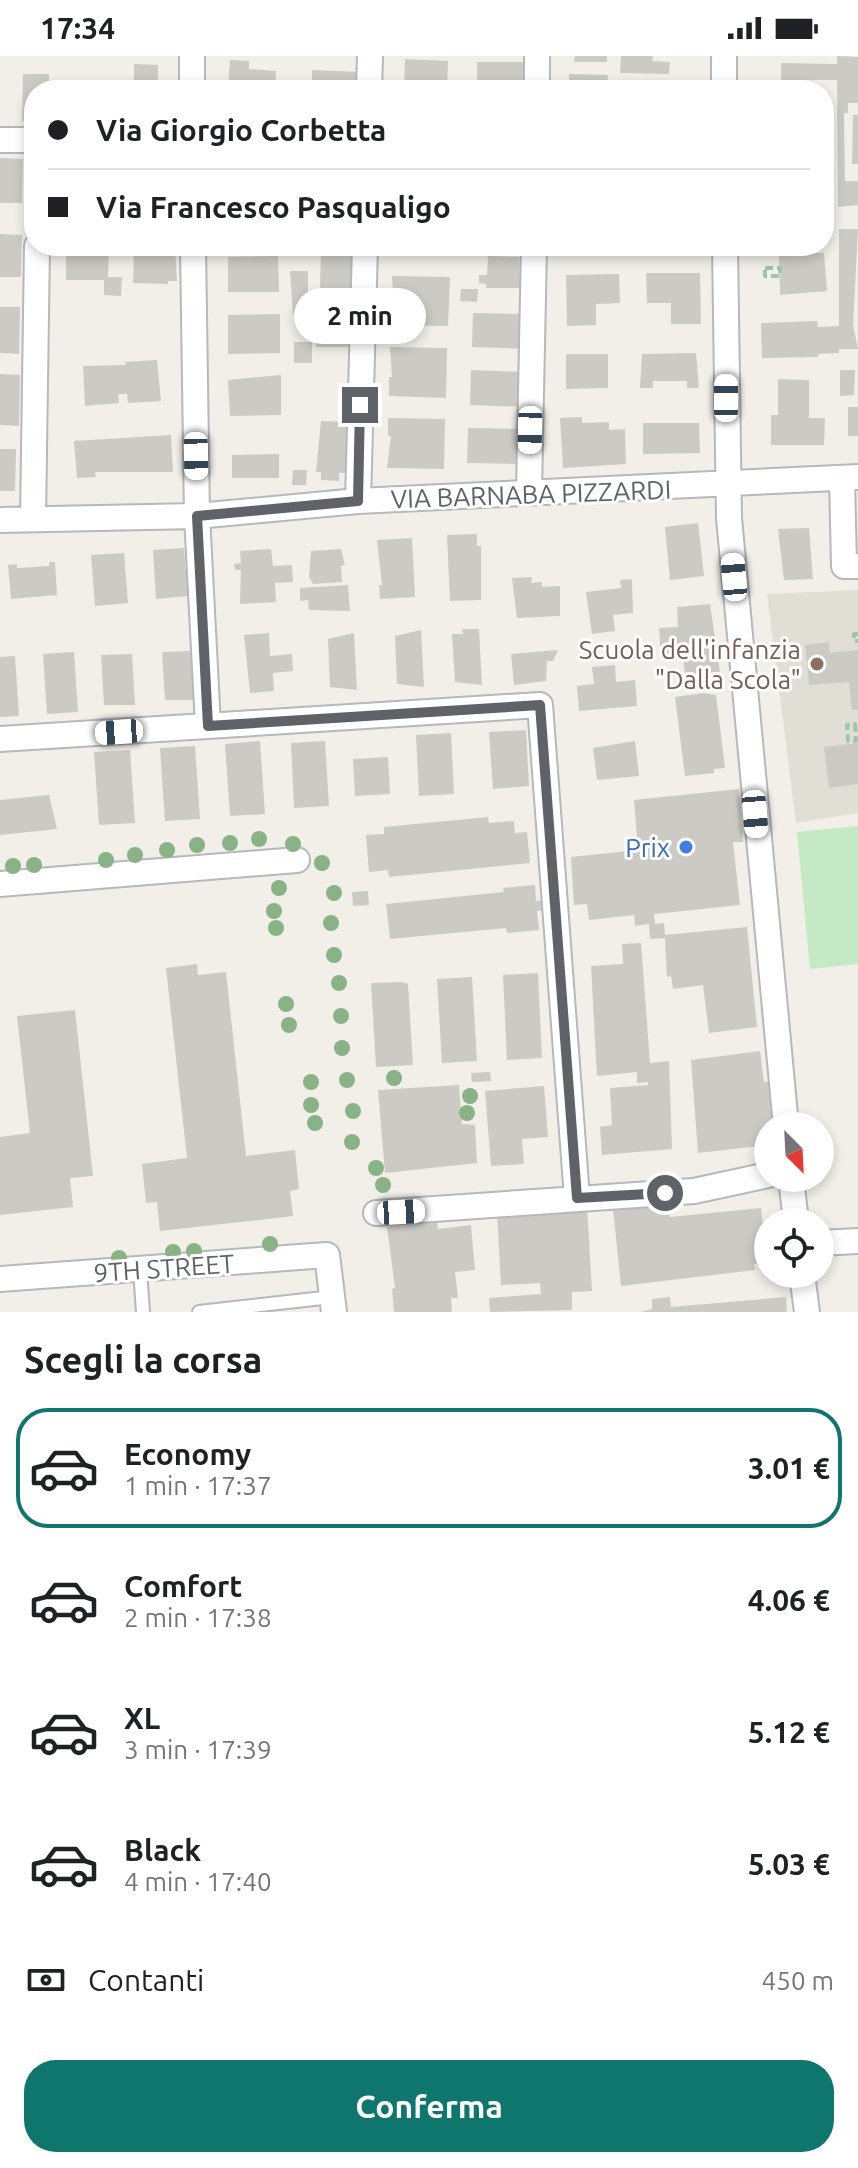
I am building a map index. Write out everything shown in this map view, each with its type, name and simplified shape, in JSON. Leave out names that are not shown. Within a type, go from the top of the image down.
[{"type":"street","points":[[192,56],[192,80]]},
{"type":"street","points":[[369,80],[370,56]]},
{"type":"street","points":[[537,56],[537,80]]},
{"type":"street","points":[[724,56],[724,80]]},
{"type":"street","points":[[0,140],[24,140]]},
{"type":"street","points":[[33,519],[37,256]]},
{"type":"street","points":[[193,256],[197,516],[208,726]]},
{"type":"street","points":[[358,501],[365,256]]},
{"type":"street","points":[[529,492],[534,256]]},
{"type":"street","points":[[725,256],[727,486],[785,1112]]},
{"type":"street","points":[[850,478],[844,566],[858,566]]},
{"type":"street","name":"VIA BARNABA PIZZARDI","points":[[0,520],[197,516],[358,501],[850,478]]},
{"type":"street","points":[[0,739],[540,705],[577,1198]]},
{"type":"street","points":[[0,884],[297,860]]},
{"type":"street","points":[[376,1213],[694,1191],[754,1178]]},
{"type":"street","points":[[834,1242],[858,1241]]},
{"type":"street","name":"9TH STREET","points":[[0,1279],[327,1255],[333,1304]]},
{"type":"street","points":[[804,1288],[807,1312]]},
{"type":"lane","points":[[140,1270],[143,1312]]},
{"type":"lane","points":[[199,1312],[333,1304]]},
{"type":"path","points":[[858,634],[854,634],[854,641],[858,641]]},
{"type":"shaded area","name":"Scuola dell'infanzia \"Dalla Scola\"","points":[[858,590],[858,813],[796,823],[767,594]]},
{"type":"green space","points":[[858,826],[858,964],[810,969],[797,832]]},
{"type":"building","points":[[575,56],[607,56],[607,62],[574,62]]},
{"type":"building","points":[[621,56],[653,56],[652,61],[670,62],[669,74],[620,73]]},
{"type":"building","points":[[837,56],[858,57],[858,103],[848,103],[848,113],[844,113],[845,181],[858,181],[858,205],[838,207],[837,80],[781,80],[781,63],[837,64]]},
{"type":"building","points":[[405,59],[448,61],[447,80],[404,80]]},
{"type":"building","points":[[230,60],[249,61],[249,69],[276,71],[276,80],[229,80]]},
{"type":"building","points":[[477,62],[534,62],[533,80],[477,80]]},
{"type":"building","points":[[134,64],[158,65],[158,80],[134,80]]},
{"type":"building","points":[[312,70],[363,72],[363,80],[312,80]]},
{"type":"building","points":[[23,74],[49,74],[49,80],[24,80],[22,121]]},
{"type":"building","points":[[569,74],[608,75],[608,80],[569,80]]},
{"type":"building","points":[[853,115],[858,115],[858,164],[852,164]]},
{"type":"building","points":[[0,158],[23,159],[22,203],[0,203]]},
{"type":"building","points":[[839,229],[858,229],[853,325],[858,349],[839,349],[839,353],[818,354],[818,357],[762,358],[761,323],[817,321],[818,327],[839,326]]},
{"type":"building","points":[[0,234],[22,235],[21,277],[0,277]]},
{"type":"building","points":[[66,256],[109,256],[108,277],[122,277],[121,296],[104,295],[104,280],[66,280]]},
{"type":"building","points":[[134,256],[176,256],[177,281],[168,281],[168,284],[133,283]]},
{"type":"building","points":[[278,256],[279,292],[228,292],[228,257]]},
{"type":"building","points":[[321,256],[358,256],[357,289],[320,288]]},
{"type":"building","points":[[488,256],[519,257],[521,288],[486,288],[486,284],[479,283],[479,275],[487,275]]},
{"type":"building","points":[[779,256],[824,256],[827,291],[780,295]]},
{"type":"building","points":[[290,271],[308,271],[308,313],[293,314]]},
{"type":"building","points":[[646,273],[700,273],[701,324],[671,324],[671,303],[647,303]]},
{"type":"building","points":[[619,274],[620,303],[596,304],[596,325],[567,326],[566,275]]},
{"type":"building","points":[[392,276],[450,277],[448,326],[391,325],[391,307],[394,308]]},
{"type":"building","points":[[461,289],[478,289],[477,302],[460,301]]},
{"type":"building","points":[[0,307],[20,307],[19,354],[0,353]]},
{"type":"building","points":[[316,310],[356,311],[356,347],[316,347]]},
{"type":"building","points":[[473,313],[528,314],[528,349],[472,347]]},
{"type":"building","points":[[280,314],[280,353],[228,354],[228,315]]},
{"type":"building","points":[[294,342],[312,342],[312,363],[294,363]]},
{"type":"building","points":[[390,347],[447,348],[446,398],[389,396],[389,377],[392,377]]},
{"type":"building","points":[[696,353],[699,388],[687,388],[687,381],[653,381],[653,388],[640,388],[642,354]]},
{"type":"building","points":[[566,354],[608,354],[608,388],[566,389]]},
{"type":"building","points":[[157,360],[161,401],[128,403],[127,394],[118,394],[119,403],[85,406],[83,366],[126,365],[125,362]]},
{"type":"building","points":[[471,370],[527,372],[526,407],[470,405]]},
{"type":"building","points":[[840,370],[855,370],[854,395],[840,396]]},
{"type":"building","points":[[0,374],[20,375],[19,426],[0,425]]},
{"type":"building","points":[[281,375],[281,415],[230,416],[228,380]]},
{"type":"building","points":[[778,379],[809,380],[809,418],[825,418],[824,445],[771,445],[771,415],[778,415]]},
{"type":"building","points":[[848,407],[858,407],[858,436],[848,436]]},
{"type":"building","points":[[582,417],[582,423],[609,422],[609,430],[625,429],[626,464],[563,468],[560,418]]},
{"type":"building","points":[[388,418],[445,419],[444,469],[387,468],[391,436],[388,436]]},
{"type":"building","points":[[321,421],[348,422],[347,473],[339,473],[339,481],[321,480],[321,472],[316,472]]},
{"type":"building","points":[[643,423],[699,423],[700,453],[643,454]]},
{"type":"building","points":[[468,428],[525,429],[524,464],[467,463]]},
{"type":"building","points":[[171,435],[173,472],[95,472],[96,477],[77,478],[74,441]]},
{"type":"building","points":[[0,449],[16,449],[15,491],[0,491]]},
{"type":"building","points":[[279,454],[279,478],[232,478],[232,455]]},
{"type":"building","points":[[293,470],[307,470],[306,485],[292,485]]},
{"type":"building","points":[[698,523],[704,576],[670,580],[665,527]]},
{"type":"building","points":[[809,528],[813,579],[784,580],[778,529]]},
{"type":"building","points":[[477,534],[477,546],[481,546],[481,600],[450,601],[447,535]]},
{"type":"building","points":[[412,538],[415,597],[380,599],[379,585],[382,585],[377,540]]},
{"type":"building","points":[[184,548],[188,596],[156,599],[153,550]]},
{"type":"building","points":[[271,549],[273,566],[292,565],[293,582],[275,583],[276,602],[240,604],[241,570],[235,570],[234,564],[241,563],[240,551]]},
{"type":"building","points":[[341,549],[345,565],[341,566],[342,582],[313,584],[309,577],[311,551]]},
{"type":"building","points":[[124,553],[128,603],[95,606],[91,555]]},
{"type":"building","points":[[49,562],[55,562],[57,595],[11,599],[8,565],[17,564],[17,568],[49,566]]},
{"type":"building","points":[[532,577],[531,583],[542,582],[542,587],[560,586],[560,616],[517,618],[512,578]]},
{"type":"building","points":[[632,579],[633,613],[613,615],[615,631],[592,634],[586,592],[621,588],[620,580]]},
{"type":"building","points":[[348,585],[350,611],[309,610],[308,600],[300,601],[300,588]]},
{"type":"building","points":[[710,604],[720,672],[685,675],[683,655],[661,657],[659,628],[678,627],[677,607]]},
{"type":"building","points":[[462,629],[479,629],[482,685],[455,682],[452,634],[463,634]]},
{"type":"building","points":[[421,630],[424,687],[397,684],[395,636]]},
{"type":"building","points":[[269,633],[270,656],[292,654],[293,671],[273,673],[274,691],[250,693],[244,635]]},
{"type":"building","points":[[354,633],[357,690],[330,687],[328,639]]},
{"type":"building","points":[[829,642],[830,653],[858,650],[858,710],[852,710],[849,682],[809,685],[805,645]]},
{"type":"building","points":[[558,650],[553,661],[547,661],[546,681],[514,685],[511,654]]},
{"type":"building","points":[[191,651],[194,700],[165,700],[162,652]]},
{"type":"building","points":[[74,652],[78,712],[47,714],[43,654]]},
{"type":"building","points":[[132,654],[135,705],[104,705],[101,655]]},
{"type":"building","points":[[15,656],[19,716],[0,717],[0,657]]},
{"type":"building","points":[[615,665],[616,682],[635,680],[637,706],[579,711],[577,686],[594,684],[592,667]]},
{"type":"building","points":[[703,693],[716,695],[725,768],[714,769],[714,773],[685,776],[675,697]]},
{"type":"building","points":[[526,730],[529,786],[493,789],[489,732]]},
{"type":"building","points":[[451,733],[454,794],[419,796],[416,735]]},
{"type":"building","points":[[260,741],[265,814],[230,816],[225,744]]},
{"type":"building","points":[[325,741],[329,806],[294,808],[291,743]]},
{"type":"building","points":[[635,741],[639,776],[597,780],[593,748]]},
{"type":"building","points":[[858,743],[858,784],[829,788],[824,747]]},
{"type":"building","points":[[195,746],[200,819],[165,821],[160,748]]},
{"type":"building","points":[[130,750],[135,823],[99,825],[94,752]]},
{"type":"building","points":[[388,757],[390,794],[355,796],[353,759]]},
{"type":"building","points":[[739,789],[743,842],[733,842],[740,905],[654,914],[655,924],[664,923],[665,935],[747,927],[757,1027],[709,1033],[703,985],[673,989],[671,976],[667,977],[665,938],[650,939],[649,924],[635,926],[634,915],[589,920],[587,904],[574,905],[571,857],[638,850],[634,800]]},
{"type":"building","points":[[49,795],[57,829],[0,835],[0,800]]},
{"type":"building","points":[[488,817],[489,823],[514,821],[515,833],[527,832],[530,863],[389,877],[388,870],[369,872],[366,835],[384,834],[384,827]]},
{"type":"building","points":[[535,885],[536,901],[547,900],[548,910],[537,911],[539,930],[507,933],[506,928],[390,939],[386,904],[504,892],[503,888]]},
{"type":"building","points":[[368,891],[369,905],[353,906],[352,892]]},
{"type":"building","points":[[641,943],[650,1063],[669,1061],[672,1149],[602,1155],[600,1127],[612,1125],[610,1088],[648,1085],[648,1082],[637,1083],[637,1072],[597,1076],[591,966],[623,964],[622,944]]},
{"type":"building","points":[[197,964],[198,975],[226,972],[246,1156],[295,1150],[299,1189],[290,1191],[293,1216],[160,1231],[157,1202],[146,1203],[142,1164],[187,1158],[166,968]]},
{"type":"building","points":[[538,973],[542,1058],[507,1060],[503,975]]},
{"type":"building","points":[[472,977],[477,1061],[442,1063],[437,979]]},
{"type":"building","points":[[371,983],[408,984],[413,1065],[376,1067]]},
{"type":"building","points":[[75,1010],[93,1176],[70,1178],[73,1207],[0,1215],[0,1137],[30,1133],[17,1016]]},
{"type":"building","points":[[760,1051],[764,1082],[770,1081],[773,1112],[754,1112],[754,1147],[698,1153],[691,1060]]},
{"type":"building","points":[[490,1072],[491,1081],[472,1082],[471,1073]]},
{"type":"building","points":[[459,1085],[462,1124],[475,1125],[477,1163],[385,1173],[378,1090]]},
{"type":"building","points":[[544,1086],[548,1137],[522,1139],[524,1164],[491,1166],[485,1091]]},
{"type":"building","points":[[668,1202],[670,1217],[754,1209],[754,1270],[621,1286],[613,1208]]},
{"type":"building","points":[[587,1206],[592,1291],[572,1292],[572,1310],[490,1312],[489,1298],[541,1294],[540,1283],[501,1285],[497,1212]]},
{"type":"building","points":[[430,1207],[436,1207],[438,1229],[471,1225],[475,1270],[455,1272],[458,1298],[451,1298],[452,1312],[394,1312],[392,1289],[395,1288],[387,1227],[431,1223]]},
{"type":"building","points":[[670,1297],[671,1307],[786,1297],[787,1312],[641,1312],[652,1309],[652,1299]]},
{"type":"place","name":"Scuola dell'infanzia \"Dalla Scola\"","points":[[817,664]]},
{"type":"place","name":"Prix","points":[[686,847]]},
{"type":"route","points":[[360,405],[358,501],[197,516],[208,726],[540,705],[577,1198],[665,1193]]}]
